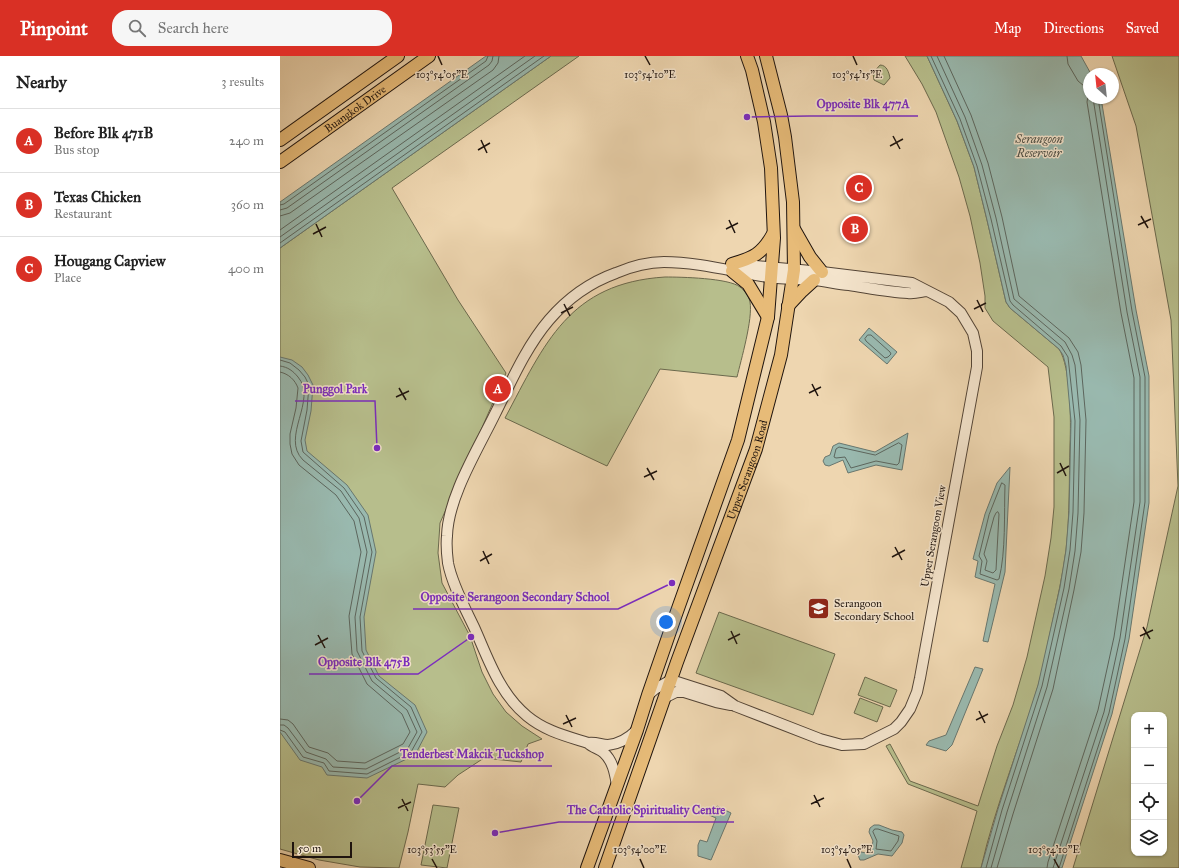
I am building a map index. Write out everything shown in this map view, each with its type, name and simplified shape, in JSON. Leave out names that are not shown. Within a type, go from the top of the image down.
[{"type":"main road","name":"Buangkok Drive","points":[[280,140],[398,56]]},
{"type":"main road","name":"Buangkok Drive","points":[[280,162],[429,56]]},
{"type":"main road","name":"Upper Serangoon Road","points":[[587,868],[638,730],[648,696],[738,440],[768,317],[774,232],[771,168],[757,88],[748,56]]},
{"type":"main road","name":"Upper Serangoon Road","points":[[605,868],[664,698],[756,449],[781,355],[793,274],[793,202],[781,115],[766,56]]},
{"type":"main road","points":[[788,306],[818,276],[810,256],[793,228]]},
{"type":"main road","points":[[768,317],[748,284],[732,267],[761,252],[774,232]]},
{"type":"main road","points":[[280,860],[309,868]]},
{"type":"street","name":"Upper Serangoon View","points":[[588,743],[548,730],[537,724],[512,701],[499,682],[466,610],[448,564],[447,534],[449,518],[456,497],[469,467],[518,369],[534,340],[549,320],[565,304],[600,280],[616,272],[664,262],[818,276],[910,294],[926,291],[956,307],[973,333],[977,351],[977,367],[920,678],[914,701],[901,722],[894,729],[864,744],[842,745],[820,739],[735,706],[684,692],[676,692],[664,698]]},
{"type":"street","name":"Upper Serangoon View","points":[[671,680],[721,696],[735,706]]},
{"type":"street","points":[[648,696],[655,689],[671,680]]},
{"type":"street","points":[[588,743],[596,742],[607,745],[615,744],[629,738],[638,730]]},
{"type":"street","points":[[588,743],[593,748],[604,752],[609,759],[615,773],[617,785]]},
{"type":"green space","points":[[551,56],[579,56],[392,188],[458,300],[506,373],[440,523],[438,553],[442,583],[470,636],[482,672],[493,694],[506,712],[522,726],[542,739],[528,744],[521,762],[484,758],[458,775],[445,787],[418,784],[399,868],[360,867],[319,860],[280,849],[280,248]]},
{"type":"green space","points":[[905,56],[927,56],[957,121],[974,167],[1006,302],[1010,308],[1059,349],[1063,357],[1068,381],[1070,422],[1069,510],[1062,578],[1040,678],[1000,799],[981,868],[961,868],[977,811],[908,784],[886,746],[890,744],[910,781],[978,806],[997,746],[1013,705],[1027,657],[1045,576],[1054,507],[1054,417],[1048,367],[993,321],[985,308],[985,296],[980,263],[970,216],[959,177],[936,112],[922,84]]},
{"type":"green space","points":[[1112,56],[1179,56],[1179,868],[1073,868],[1147,627],[1178,486],[1171,320],[1136,126],[1119,76],[1119,68],[1116,68]]},
{"type":"green space","points":[[880,65],[886,68],[890,78],[884,85],[874,80],[873,73]]},
{"type":"green space","points":[[665,277],[716,280],[734,284],[744,290],[750,302],[750,318],[737,377],[660,369],[607,466],[505,418],[533,365],[548,342],[564,322],[583,304],[605,291],[632,282]]},
{"type":"green space","points":[[719,612],[835,654],[813,715],[696,673]]},
{"type":"green space","points":[[865,677],[897,690],[890,707],[858,695]]},
{"type":"green space","points":[[860,698],[883,707],[877,722],[854,713]]},
{"type":"green space","points":[[433,805],[459,808],[447,868],[421,865]]},
{"type":"water","points":[[486,56],[551,56],[280,248],[280,202]]},
{"type":"water","name":"Serangoon Reservoir","points":[[927,56],[1081,56],[1088,68],[1083,68],[1083,104],[1102,104],[1136,310],[1149,376],[1149,503],[1129,639],[1112,714],[1062,868],[981,868],[998,809],[1038,685],[1060,587],[1066,550],[1069,512],[1071,421],[1066,366],[1063,355],[1059,349],[1010,308],[1006,302],[974,167],[957,121]]},
{"type":"water","points":[[869,328],[897,352],[887,364],[859,340]]},
{"type":"water","points":[[280,357],[292,360],[302,367],[313,385],[311,411],[305,440],[307,451],[347,485],[368,515],[376,552],[364,617],[366,650],[379,676],[415,705],[427,732],[415,755],[367,778],[327,775],[322,767],[300,760],[280,732]]},
{"type":"water","points":[[908,433],[902,470],[876,465],[848,473],[843,460],[829,466],[825,465],[823,461],[825,457],[830,455],[833,446],[839,443],[875,452]]},
{"type":"water","points":[[1010,467],[1005,572],[988,642],[983,641],[995,584],[975,577],[978,561],[973,559],[985,514],[997,483]]},
{"type":"water","points":[[975,667],[983,669],[952,745],[946,751],[926,745],[929,741],[946,735]]},
{"type":"water","points":[[717,806],[731,813],[711,860],[698,856],[698,845],[700,840],[707,842],[716,818],[709,815]]},
{"type":"water","points":[[874,825],[879,825],[902,832],[904,835],[902,843],[892,856],[878,854],[864,860],[860,860],[858,855],[861,852],[867,853],[872,846],[873,841],[869,832],[870,828]]},
{"type":"place","name":"Opposite Blk 477A","points":[[747,117]]},
{"type":"place","name":"Hougang Capview","points":[[859,188]]},
{"type":"place","name":"Texas Chicken","points":[[855,229]]},
{"type":"place","name":"Before Blk 471B","points":[[498,389]]},
{"type":"place","name":"Punggol Park","points":[[377,448]]},
{"type":"place","name":"Opposite Serangoon Secondary School","points":[[672,583]]},
{"type":"place","name":"Serangoon Secondary School","points":[[819,609]]},
{"type":"place","name":"Opposite Blk 475B","points":[[471,637]]},
{"type":"place","name":"Tenderbest Makcik Tuckshop","points":[[357,801]]},
{"type":"place","name":"The Catholic Spirituality Centre","points":[[495,833]]}]
